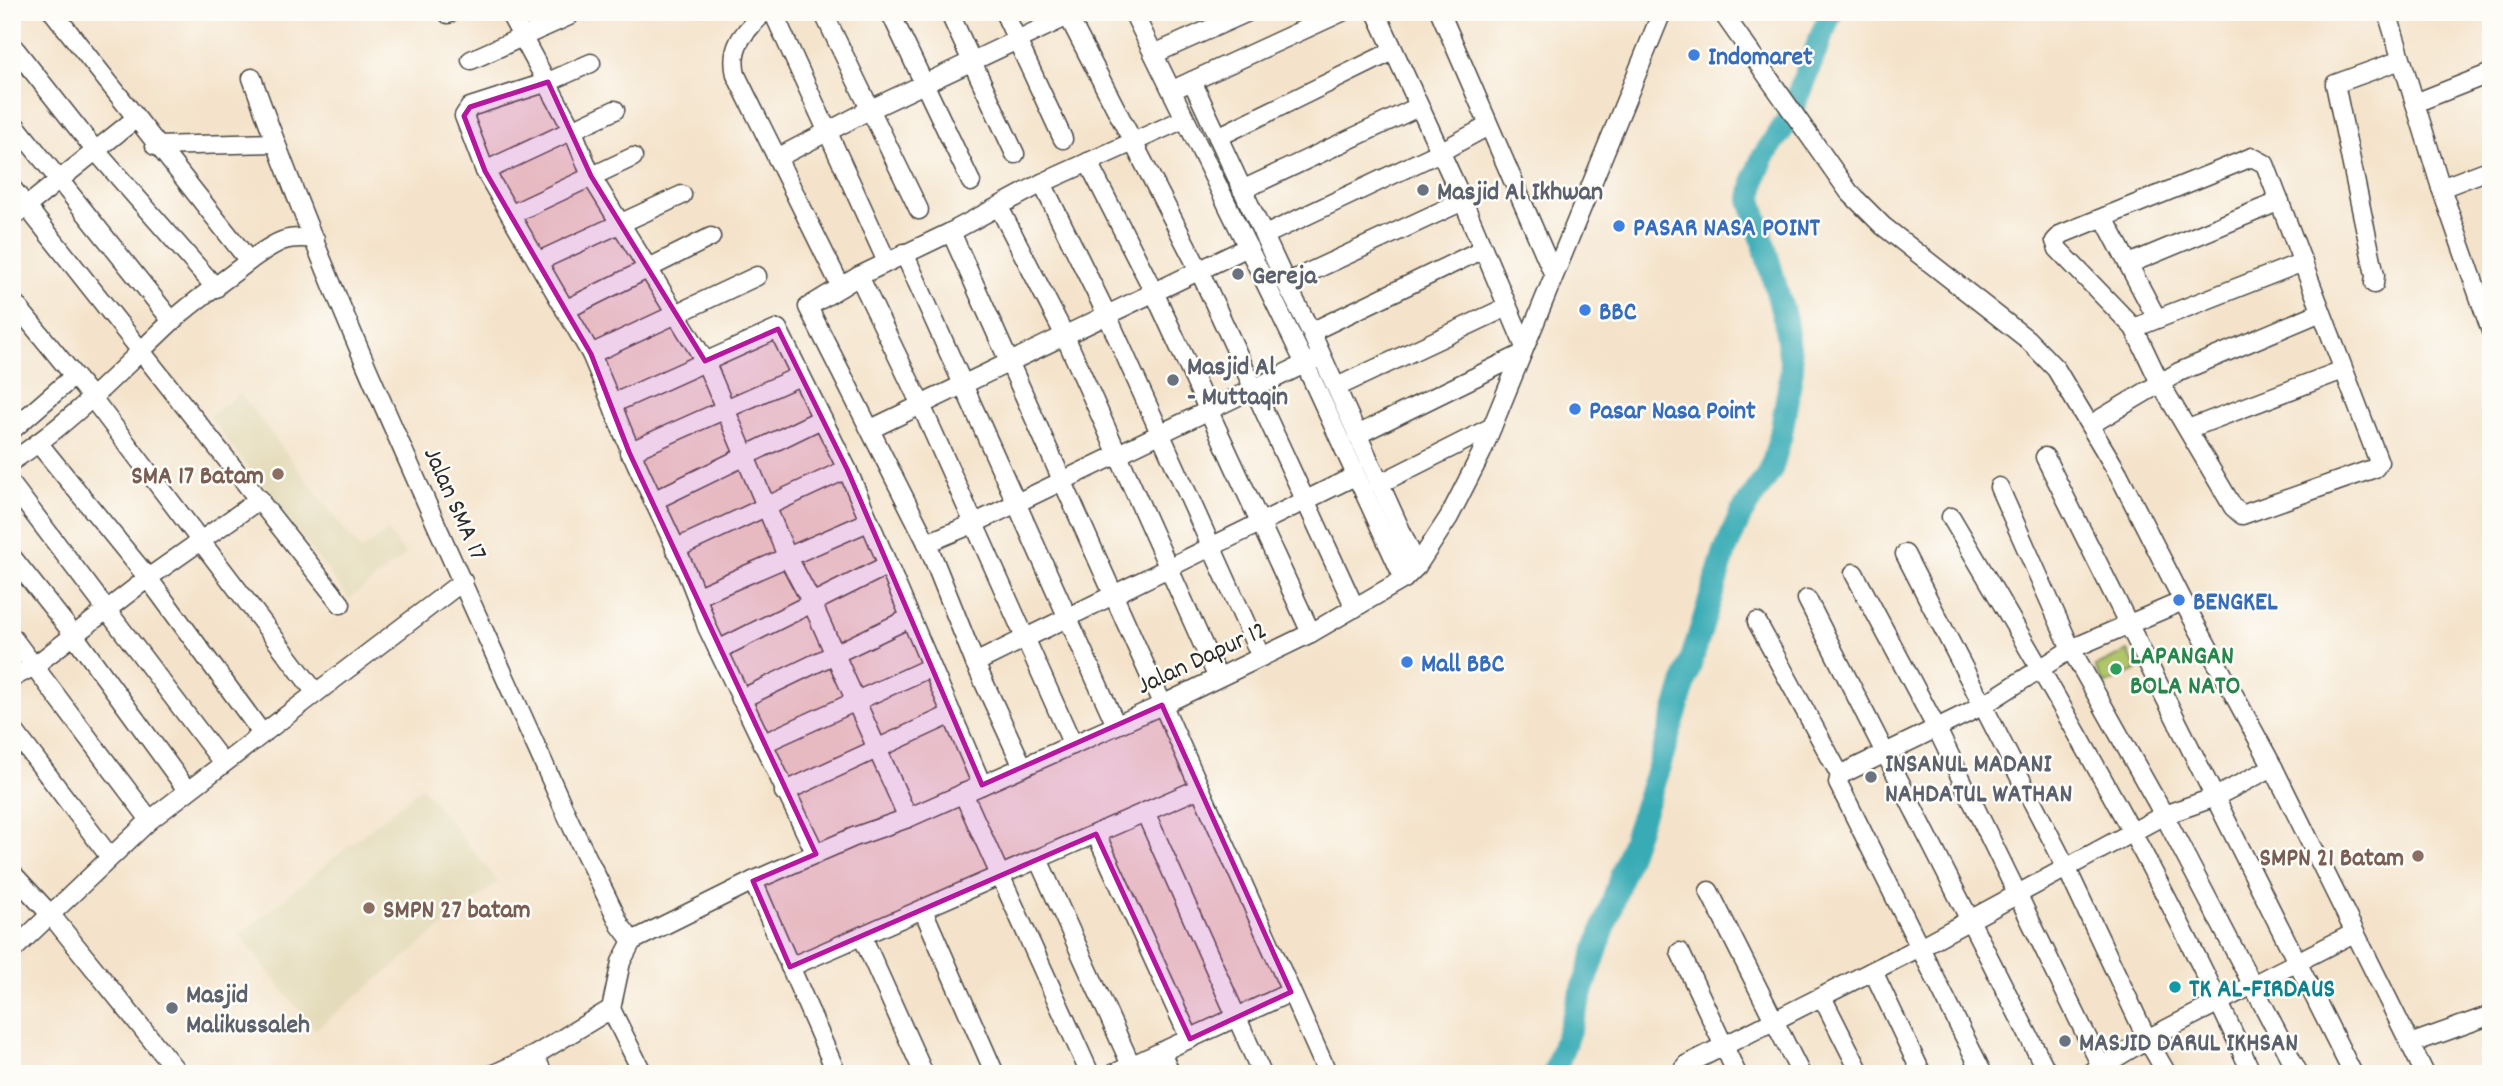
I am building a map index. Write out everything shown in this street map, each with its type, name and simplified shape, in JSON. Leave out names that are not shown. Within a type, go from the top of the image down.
[{"type":"street","points":[[53,12],[155,146],[249,261]]},
{"type":"street","points":[[509,12],[573,131],[591,176],[705,362],[788,556],[812,603],[908,818]]},
{"type":"street","points":[[764,12],[739,39],[734,65],[841,286]]},
{"type":"street","points":[[773,12],[887,262]]},
{"type":"street","points":[[824,12],[919,210]]},
{"type":"street","points":[[890,12],[971,181]]},
{"type":"street","points":[[948,12],[1015,154]]},
{"type":"street","points":[[1004,12],[1063,139]]},
{"type":"street","points":[[1133,12],[1305,364],[1404,579]]},
{"type":"street","points":[[1154,54],[1248,12]]},
{"type":"street","points":[[1171,89],[1342,12]]},
{"type":"street","points":[[1357,435],[1522,350],[1483,249],[1376,12]]},
{"type":"street","points":[[1440,12],[1553,274]]},
{"type":"street","name":"Jalan Dapur 12","points":[[632,941],[753,881],[908,818],[1162,705],[1311,633],[1404,579],[1418,566],[1449,517],[1492,427],[1662,12]]},
{"type":"street","points":[[1723,12],[1831,171],[1883,226],[2027,339],[2056,369],[2090,425],[2273,767],[2425,1074]]},
{"type":"street","points":[[2387,12],[2441,188],[2491,331]]},
{"type":"street","points":[[777,158],[1067,14],[1199,270],[1355,608]]},
{"type":"street","points":[[471,60],[569,16]]},
{"type":"street","points":[[12,45],[95,150],[216,288]]},
{"type":"street","points":[[1217,137],[1393,51]]},
{"type":"street","points":[[2374,284],[2375,275],[2335,84],[2401,60]]},
{"type":"street","points":[[592,63],[548,82],[470,107],[464,116],[485,171],[591,354],[629,452],[698,596],[718,650],[816,854]]},
{"type":"street","points":[[2415,103],[2491,73]]},
{"type":"street","name":"Jalan SMA 17","points":[[252,78],[275,143],[315,239],[463,581],[561,803],[620,925],[632,941]]},
{"type":"street","points":[[1192,81],[1337,387],[1418,566]]},
{"type":"street","points":[[1242,190],[1418,107]]},
{"type":"street","points":[[485,171],[615,110]]},
{"type":"street","points":[[1023,767],[975,663],[927,543],[808,307],[859,276],[951,232],[1042,183],[1184,119]]},
{"type":"street","points":[[12,218],[135,120]]},
{"type":"street","points":[[12,121],[172,321]]},
{"type":"street","points":[[1265,236],[1440,152],[1488,125]]},
{"type":"street","points":[[155,146],[275,143]]},
{"type":"street","points":[[512,214],[633,157]]},
{"type":"street","points":[[2252,157],[2265,164],[2379,460],[2375,468],[2242,514],[2233,507],[2160,383],[2134,328],[2056,245],[2056,238],[2062,234],[2104,218],[2252,157]]},
{"type":"street","points":[[1088,162],[1154,292],[1311,633]]},
{"type":"street","points":[[2441,188],[2491,169]]},
{"type":"street","points":[[1042,183],[1107,315],[1261,657]]},
{"type":"street","points":[[12,188],[341,604]]},
{"type":"street","points":[[539,261],[682,195]]},
{"type":"street","points":[[1286,284],[1462,201]]},
{"type":"street","points":[[2129,264],[2280,201]]},
{"type":"street","points":[[999,207],[1064,334],[1217,677]]},
{"type":"street","points":[[2104,218],[2157,317]]},
{"type":"street","points":[[951,232],[1012,361],[1112,595],[1328,1074]]},
{"type":"street","points":[[12,461],[38,444],[93,399],[172,321],[249,261],[276,242],[291,236],[315,239]]},
{"type":"street","points":[[565,310],[711,237]]},
{"type":"street","points":[[870,429],[1248,247]]},
{"type":"street","points":[[1311,332],[1483,249]]},
{"type":"street","points":[[904,253],[1116,725]]},
{"type":"street","points":[[2134,328],[2303,262]]},
{"type":"street","points":[[591,354],[757,276]]},
{"type":"street","points":[[859,276],[921,405],[1073,745]]},
{"type":"street","points":[[12,300],[93,399],[316,693]]},
{"type":"street","points":[[1337,387],[1507,307]]},
{"type":"street","points":[[2090,425],[2160,383],[2321,312]]},
{"type":"street","points":[[612,404],[778,329],[847,469],[982,785]]},
{"type":"street","points":[[927,543],[974,524],[1322,355]]},
{"type":"street","points":[[2188,429],[2343,370]]},
{"type":"street","points":[[15,420],[74,376]]},
{"type":"street","points":[[629,452],[800,376]]},
{"type":"street","points":[[653,501],[821,419]]},
{"type":"street","points":[[1379,484],[1492,427]]},
{"type":"street","points":[[38,444],[148,578],[261,732]]},
{"type":"street","points":[[2045,457],[2353,1074]]},
{"type":"street","points":[[675,549],[766,504],[847,469]]},
{"type":"street","points":[[975,663],[1355,476]]},
{"type":"street","points":[[12,485],[223,763]]},
{"type":"street","points":[[1999,487],[2071,649],[2164,815],[2299,1074]]},
{"type":"street","points":[[12,678],[34,666],[148,578],[260,499]]},
{"type":"street","points":[[1951,517],[2040,667],[2130,832],[2219,1000],[2252,1074]]},
{"type":"street","points":[[698,596],[868,522]]},
{"type":"street","points":[[1905,554],[2066,867],[2166,1074]]},
{"type":"street","points":[[12,557],[74,635],[187,790]]},
{"type":"street","points":[[718,650],[888,565]]},
{"type":"street","points":[[1854,573],[1936,727],[2098,1072],[2147,1039],[2354,933]]},
{"type":"street","points":[[12,951],[150,820],[261,732],[463,581]]},
{"type":"street","points":[[1807,599],[1886,750],[2048,1074]]},
{"type":"street","points":[[1840,775],[1886,750],[1982,706],[2071,649],[2183,601]]},
{"type":"street","points":[[741,699],[911,618]]},
{"type":"street","points":[[1758,622],[1840,775],[1838,783],[1983,1074]]},
{"type":"street","points":[[12,637],[150,820]]},
{"type":"street","points":[[762,744],[931,667]]},
{"type":"street","points":[[784,792],[952,714]]},
{"type":"street","points":[[12,727],[110,857]]},
{"type":"street","points":[[1680,1074],[1686,1065],[1918,948],[2130,832],[2164,815],[2213,798],[2273,767]]},
{"type":"street","points":[[790,967],[1199,788]]},
{"type":"street","points":[[963,793],[1090,1074]]},
{"type":"street","points":[[1145,812],[1262,1074]]},
{"type":"street","points":[[1096,834],[1190,1039]]},
{"type":"street","points":[[1038,859],[1131,1065]]},
{"type":"street","points":[[12,873],[51,915],[179,1074]]},
{"type":"street","points":[[753,881],[837,1074]]},
{"type":"street","points":[[1709,891],[1801,1074]]},
{"type":"street","points":[[923,910],[995,1074]]},
{"type":"street","points":[[862,936],[924,1074]]},
{"type":"street","points":[[632,941],[621,962],[611,1009],[643,1074]]},
{"type":"street","points":[[1680,952],[1737,1074]]},
{"type":"street","points":[[1873,971],[1922,1074]]},
{"type":"street","points":[[1113,1074],[1291,992]]},
{"type":"street","points":[[1822,997],[1861,1074]]},
{"type":"street","points":[[494,1074],[535,1055],[611,1009]]},
{"type":"street","points":[[2410,1044],[2491,1015]]},
{"type":"street","points":[[1161,1052],[1171,1074]]},
{"type":"street","points":[[535,1055],[543,1074]]},
{"type":"highlighted area","points":[[548,82],[591,176],[705,361],[778,329],[847,469],[982,785],[1162,705],[1291,992],[1190,1039],[1096,834],[790,967],[753,881],[816,854],[629,452],[591,354],[485,171],[464,116],[470,107]]},
{"type":"shaded area","name":"SMA 17 Batam","points":[[240,393],[361,551],[388,531],[406,555],[349,599],[209,416]]},
{"type":"shaded area","name":"SMPN 27 batam","points":[[422,787],[498,882],[315,1030],[239,935]]},
{"type":"green space","name":"LAPANGAN BOLA NATO","points":[[2128,651],[2137,670],[2104,685],[2095,667]]},
{"type":"waterway","points":[[1554,1074],[1659,766],[1725,551],[1741,514],[1771,470],[1781,434],[1792,369],[1785,320],[1751,199],[1755,177],[1763,157],[1787,122],[1831,12]]},
{"type":"place","name":"Indomaret","points":[[1694,55]]},
{"type":"place","name":"Masjid Al Ikhwan","points":[[1423,190]]},
{"type":"place","name":"PASAR NASA POINT","points":[[1619,226]]},
{"type":"place","name":"Gereja","points":[[1238,274]]},
{"type":"place","name":"BBC","points":[[1585,310]]},
{"type":"place","name":"Masjid Al - Muttaqin","points":[[1173,380]]},
{"type":"place","name":"Pasar Nasa Point","points":[[1575,409]]},
{"type":"place","name":"SMA 17 Batam","points":[[278,474]]},
{"type":"place","name":"BENGKEL","points":[[2179,600]]},
{"type":"place","name":"Mall BBC","points":[[1407,662]]},
{"type":"place","name":"LAPANGAN BOLA NATO","points":[[2116,669]]},
{"type":"place","name":"INSANUL MADANI NAHDATUL WATHAN","points":[[1871,777]]},
{"type":"place","name":"SMPN 21 Batam","points":[[2418,856]]},
{"type":"place","name":"SMPN 27 batam","points":[[369,908]]},
{"type":"place","name":"TK AL-FIRDAUS","points":[[2175,987]]},
{"type":"place","name":"Masjid Malikussaleh","points":[[172,1008]]},
{"type":"place","name":"MASJID DARUL IKHSAN","points":[[2065,1041]]}]
